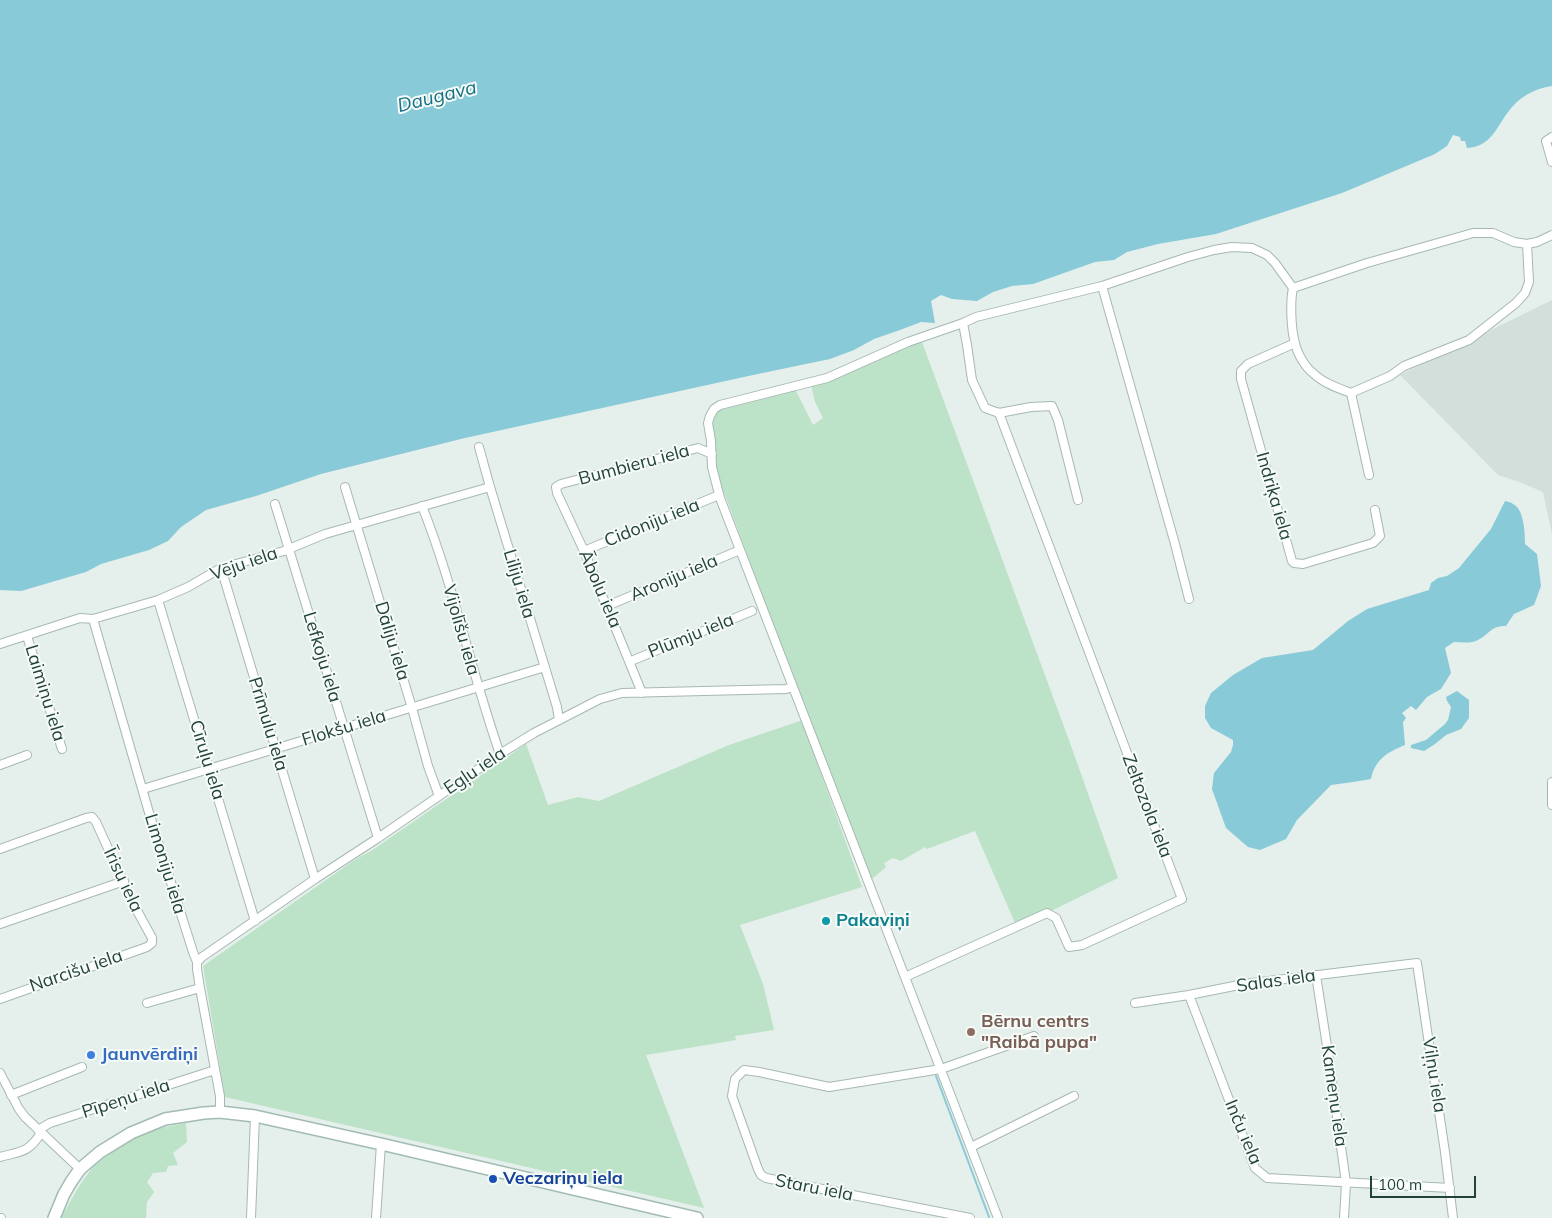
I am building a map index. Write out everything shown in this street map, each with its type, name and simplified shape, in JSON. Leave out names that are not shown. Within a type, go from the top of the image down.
[{"type":"main road","points":[[54,1218],[64,1194],[80,1170],[100,1152],[131,1133],[165,1119],[220,1112],[255,1116],[697,1218]]},
{"type":"street","points":[[1549,139],[1552,162]]},
{"type":"street","points":[[1293,288],[1367,263],[1473,233],[1493,233],[1514,242],[1527,244],[1552,235]]},
{"type":"street","points":[[998,1218],[719,495],[714,479],[708,423],[710,416],[714,409],[730,402],[827,378],[908,342],[988,313],[1102,286],[1188,257],[1232,247],[1252,248],[1267,255],[1293,288],[1291,298],[1295,343],[1301,357],[1312,373],[1330,385],[1351,393],[1390,376],[1404,366],[1468,340],[1516,302],[1525,293],[1529,282],[1527,244]]},
{"type":"street","points":[[1102,286],[1189,599]]},
{"type":"street","points":[[963,323],[968,344],[972,380],[986,408],[999,413],[1032,407],[1052,406],[1058,420],[1078,500]]},
{"type":"street","name":"Indriķa iela","points":[[1295,343],[1248,364],[1241,371],[1241,379],[1292,561],[1303,564],[1374,543],[1380,536],[1375,510]]},
{"type":"street","points":[[1351,393],[1369,475]]},
{"type":"street","name":"Zeltozola iela","points":[[905,978],[1047,913],[1056,918],[1068,947],[1082,945],[1182,899],[999,413]]},
{"type":"street","name":"Liliju iela","points":[[479,447],[560,720]]},
{"type":"street","name":"Bumbieru iela","points":[[556,487],[561,484],[698,448],[712,454]]},
{"type":"street","name":"Dāliju iela","points":[[345,487],[428,766],[439,796]]},
{"type":"street","name":"Vēju iela","points":[[0,644],[80,618],[94,619],[158,600],[188,587],[221,568],[288,549],[325,534],[490,487]]},
{"type":"street","name":"Ābolu iela","points":[[556,487],[642,692]]},
{"type":"street","name":"Cidoniju iela","points":[[584,551],[719,495]]},
{"type":"street","name":"Lefkoju iela","points":[[275,504],[378,838]]},
{"type":"street","name":"Vijolīšu iela","points":[[422,506],[434,536],[478,688],[500,754]]},
{"type":"street","name":"Aroniju iela","points":[[607,606],[740,550]]},
{"type":"street","name":"Prīmulu iela","points":[[221,568],[315,879]]},
{"type":"street","name":"Cīruļu iela","points":[[158,600],[255,921]]},
{"type":"street","name":"Plūmju iela","points":[[630,661],[752,611]]},
{"type":"street","name":"Limoniju iela","points":[[94,619],[142,789],[193,952],[198,962],[197,969],[200,988],[220,1096],[220,1112]]},
{"type":"street","name":"Laimiņu iela","points":[[28,636],[62,749]]},
{"type":"street","name":"Flokšu iela","points":[[142,789],[545,667]]},
{"type":"street","name":"Egļu iela","points":[[198,962],[202,956],[500,754],[534,733],[608,695],[642,692],[786,689],[792,687]]},
{"type":"street","points":[[0,765],[27,755]]},
{"type":"street","points":[[1552,782],[1552,804]]},
{"type":"street","name":"Īrisu iela","points":[[0,849],[86,818],[92,818],[96,822],[152,938],[152,943]]},
{"type":"street","points":[[0,924],[124,881]]},
{"type":"street","name":"Narcišu iela","points":[[0,999],[147,947],[152,943]]},
{"type":"street","name":"Salas iela","points":[[1135,1003],[1244,984],[1417,963]]},
{"type":"street","name":"Viļņu iela","points":[[1417,963],[1453,1218]]},
{"type":"street","name":"Kameņu iela","points":[[1316,975],[1346,1183],[1344,1218]]},
{"type":"street","points":[[147,1003],[200,988]]},
{"type":"street","name":"Inču iela","points":[[1189,995],[1255,1168],[1267,1178],[1450,1188]]},
{"type":"street","points":[[941,1069],[1034,1036]]},
{"type":"street","points":[[11,1095],[82,1067]]},
{"type":"street","name":"Staru iela","points":[[941,1069],[829,1087],[744,1070],[735,1079],[732,1096],[758,1169],[761,1175],[766,1178],[970,1218]]},
{"type":"street","name":"Pīpeņu iela","points":[[40,1132],[50,1123],[215,1070]]},
{"type":"street","points":[[0,1073],[19,1109],[80,1170]]},
{"type":"street","points":[[971,1147],[1074,1096]]},
{"type":"street","points":[[251,1218],[255,1116]]},
{"type":"street","points":[[0,1157],[33,1146],[40,1132]]},
{"type":"street","points":[[376,1218],[380,1144]]},
{"type":"shaded area","points":[[1552,300],[1552,534],[1543,492],[1498,475],[1400,375]]},
{"type":"green space","points":[[919,340],[922,342],[1118,878],[1053,910],[1042,912],[1015,923],[975,831],[927,849],[925,847],[901,861],[893,858],[884,863],[886,867],[872,879],[870,878],[716,475],[712,424],[717,412],[725,406],[795,389],[813,425],[823,418],[815,402],[811,385]]},
{"type":"green space","points":[[803,720],[862,887],[740,925],[763,984],[774,1030],[735,1036],[736,1040],[646,1055],[704,1208],[225,1097],[203,966],[356,859],[371,851],[526,744],[548,805],[578,797],[599,801],[729,745]]},
{"type":"green space","points":[[186,1123],[187,1142],[173,1153],[178,1165],[168,1166],[166,1172],[153,1173],[147,1182],[154,1192],[147,1202],[146,1218],[61,1218],[94,1165],[124,1144],[155,1129]]},
{"type":"water","name":"Daugava","points":[[0,0],[1552,0],[1552,86],[1536,90],[1522,98],[1508,111],[1490,138],[1476,147],[1467,148],[1465,141],[1461,141],[1460,137],[1453,135],[1447,146],[1435,154],[1342,193],[1216,234],[1158,244],[1127,252],[1114,260],[1095,262],[1033,284],[1012,286],[993,292],[977,301],[952,299],[941,295],[931,301],[935,323],[921,322],[874,339],[854,350],[830,359],[465,438],[321,474],[256,496],[206,510],[181,527],[168,541],[149,550],[101,564],[86,572],[21,591],[0,590]]},
{"type":"water","points":[[1505,501],[1512,503],[1520,511],[1525,544],[1537,554],[1541,586],[1534,605],[1514,614],[1506,626],[1493,629],[1478,640],[1454,642],[1445,648],[1451,673],[1441,689],[1427,697],[1416,710],[1411,706],[1402,713],[1406,718],[1403,722],[1405,745],[1393,750],[1379,761],[1371,779],[1331,785],[1297,820],[1286,839],[1260,850],[1248,847],[1226,828],[1212,789],[1214,773],[1231,752],[1233,740],[1211,728],[1205,718],[1205,706],[1211,693],[1233,675],[1262,658],[1313,650],[1348,621],[1367,609],[1429,590],[1431,583],[1459,568],[1491,529]]},
{"type":"water","points":[[1457,691],[1469,700],[1469,718],[1461,729],[1446,735],[1424,751],[1411,748],[1411,745],[1426,740],[1445,724],[1451,707],[1446,697]]},
{"type":"waterway","points":[[936,1076],[989,1217]]},
{"type":"place","name":"Pakaviņi","points":[[826,921]]},
{"type":"place","name":"Bērnu centrs \"Raibā pupa\"","points":[[971,1032]]},
{"type":"place","name":"Jaunvērdiņi","points":[[91,1055]]},
{"type":"place","name":"Veczariņu iela","points":[[493,1179]]}]
